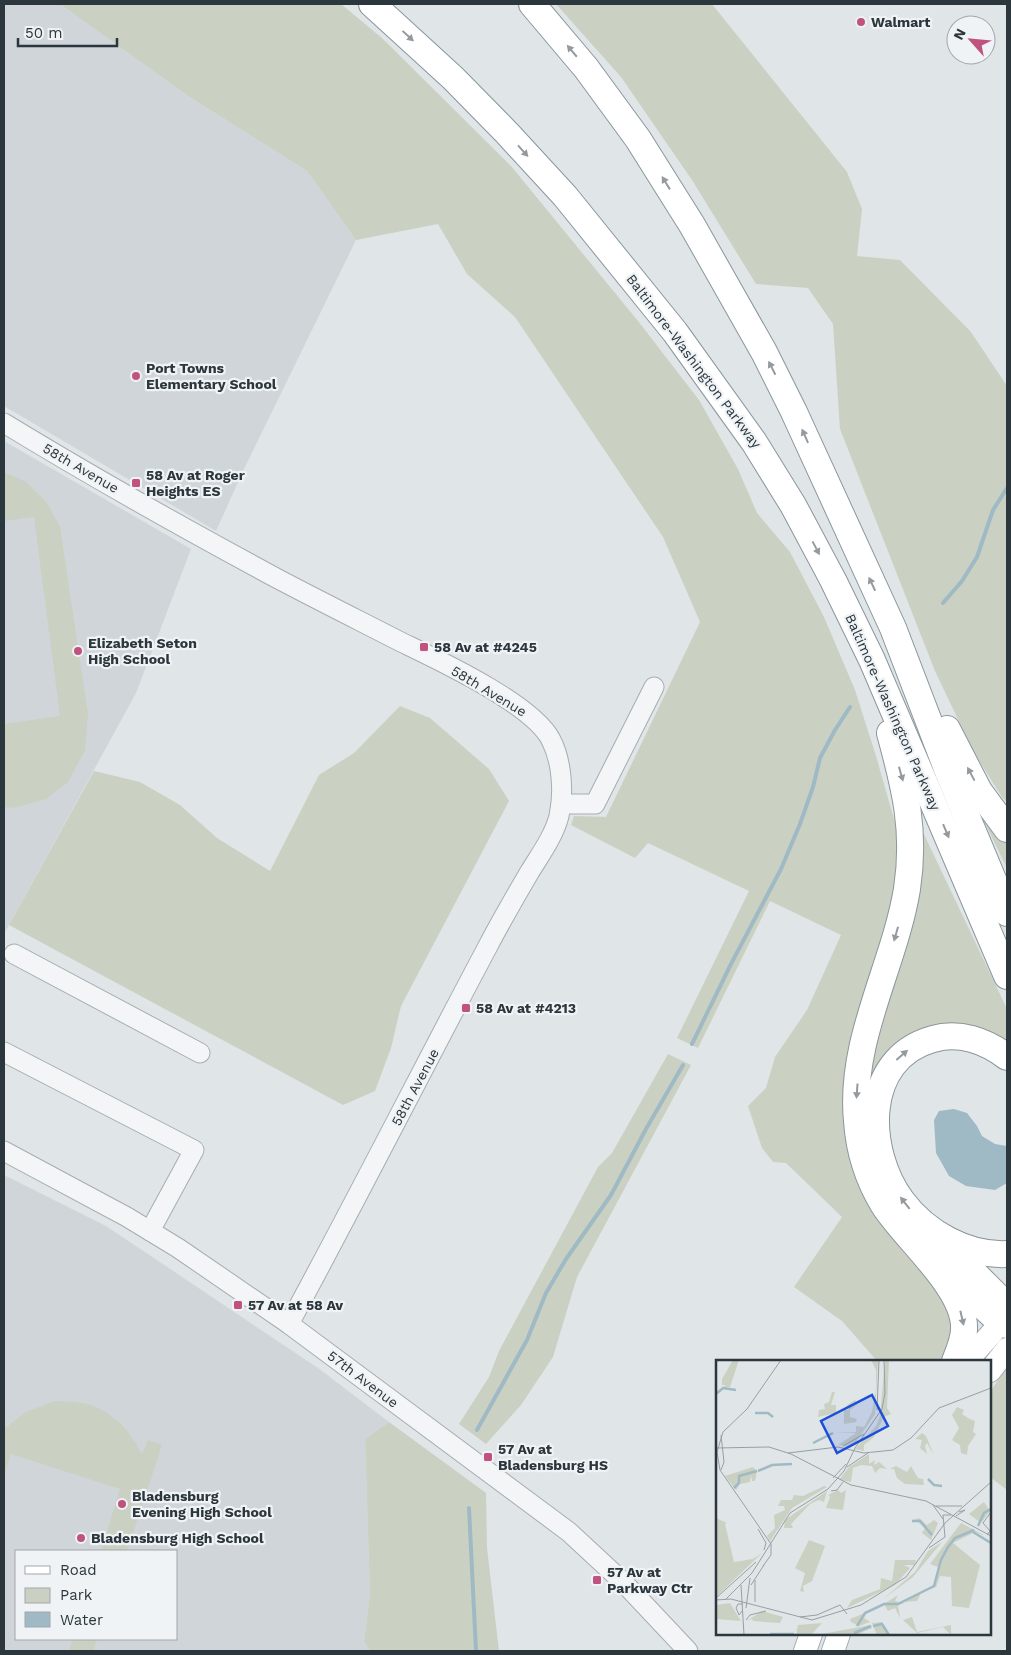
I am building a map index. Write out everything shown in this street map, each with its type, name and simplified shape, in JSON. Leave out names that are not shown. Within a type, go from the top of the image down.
[{"type":"highway","name":"Baltimore-Washington Parkway","points":[[372,4],[408,35],[507,133],[565,196],[628,273],[717,388],[754,442],[793,505],[848,611],[895,710],[1007,976]]},
{"type":"highway","name":"Baltimore-Washington Parkway","points":[[532,4],[586,68],[638,139],[697,233],[764,352],[794,412],[893,628],[949,774],[1007,913]]},
{"type":"highway","points":[[848,611],[889,730],[904,782],[910,825],[911,852],[907,889],[897,932],[864,1040],[856,1097],[859,1143],[872,1182],[891,1216],[926,1240],[1006,1318]]},
{"type":"highway","points":[[893,628],[979,790],[1007,829]]},
{"type":"highway","points":[[955,1360],[963,1338],[964,1318],[959,1305],[941,1275],[915,1215],[902,1201],[891,1182],[883,1160],[878,1137],[876,1101],[880,1086],[887,1072],[898,1058],[922,1042],[936,1038],[959,1036],[975,1039],[1007,1057]]},
{"type":"highway","points":[[926,1240],[952,1242],[986,1252],[1007,1254]]},
{"type":"main road","points":[[968,1360],[1006,1318]]},
{"type":"main road","points":[[991,1369],[1007,1349]]},
{"type":"main road","points":[[804,1651],[811,1635]]},
{"type":"main road","points":[[833,1651],[839,1635]]},
{"type":"street","name":"58th Avenue","points":[[4,423],[224,550],[449,666],[528,713],[543,727],[552,740],[561,774],[562,796],[558,818],[546,846],[488,945],[399,1118],[289,1324]]},
{"type":"street","points":[[561,804],[595,804],[654,687]]},
{"type":"street","points":[[14,954],[200,1053]]},
{"type":"street","points":[[4,1052],[194,1150],[150,1231]]},
{"type":"street","name":"57th Avenue","points":[[4,1151],[150,1231],[289,1324],[569,1532],[624,1583],[688,1651]]},
{"type":"shaded area","points":[[4,4],[60,4],[188,96],[307,171],[356,240],[243,471],[216,531],[4,406]]},
{"type":"shaded area","name":"Elizabeth Seton High School","points":[[4,441],[191,549],[136,693],[4,934]]},
{"type":"shaded area","name":"Bladensburg High School","points":[[4,1175],[106,1226],[318,1368],[389,1422],[365,1439],[370,1595],[364,1641],[370,1651],[4,1651]]},
{"type":"green space","points":[[60,4],[341,4],[382,38],[511,166],[638,321],[699,400],[738,469],[757,513],[790,552],[824,617],[855,690],[896,826],[900,864],[891,920],[850,1044],[936,1286],[948,1311],[953,1336],[941,1360],[876,1360],[842,1321],[794,1287],[842,1217],[786,1163],[773,1162],[762,1148],[748,1106],[766,1088],[775,1057],[807,1010],[841,935],[770,901],[698,1048],[677,1038],[749,891],[648,843],[635,858],[571,825],[574,816],[606,817],[700,622],[663,537],[515,317],[467,274],[438,224],[356,240],[307,171],[188,96]]},
{"type":"green space","points":[[556,4],[712,4],[847,172],[862,209],[857,256],[900,260],[971,332],[1007,386],[1007,802],[973,751],[935,671],[840,429],[833,324],[808,288],[756,284],[692,180],[621,77]]},
{"type":"green space","points":[[4,472],[26,482],[47,503],[60,527],[88,714],[85,750],[68,782],[46,799],[13,808],[4,807],[4,724],[60,716],[34,517],[4,521]]},
{"type":"green space","points":[[400,706],[430,718],[489,769],[509,801],[401,1006],[391,1048],[375,1091],[343,1105],[9,925],[94,771],[140,782],[180,805],[217,838],[270,871],[319,775],[354,753]]},
{"type":"green space","points":[[985,811],[1007,843],[1007,868],[980,813]]},
{"type":"green space","points":[[921,828],[1007,1009],[1007,1051],[970,1032],[876,1076],[910,1229],[864,1066]]},
{"type":"green space","points":[[668,1054],[691,1065],[577,1277],[553,1357],[521,1405],[486,1444],[459,1424],[489,1377],[499,1351],[598,1167],[612,1153]]},
{"type":"green space","points":[[1007,1367],[1007,1490],[991,1478],[991,1391]]},
{"type":"green space","points":[[55,1401],[83,1403],[105,1412],[120,1423],[142,1454],[148,1440],[162,1445],[127,1550],[101,1550],[120,1489],[11,1454],[4,1475],[4,1429],[26,1412]]},
{"type":"green space","points":[[389,1422],[486,1493],[487,1548],[499,1651],[370,1651],[364,1641],[370,1595],[365,1439]]},
{"type":"green space","points":[[73,1640],[97,1640],[93,1651],[69,1651]]},
{"type":"water","points":[[954,1109],[967,1113],[982,1136],[995,1144],[1007,1146],[1007,1183],[995,1190],[966,1186],[949,1176],[936,1153],[934,1120],[939,1111]]},
{"type":"waterway","points":[[943,603],[962,581],[977,557],[993,510],[1007,488]]},
{"type":"waterway","points":[[692,1044],[731,964],[781,869],[800,824],[813,787],[820,758],[850,707]]},
{"type":"waterway","points":[[477,1430],[527,1340],[546,1293],[566,1259],[611,1195],[683,1065]]},
{"type":"waterway","points":[[469,1508],[476,1651]]},
{"type":"place","name":"Walmart","points":[[861,22]]},
{"type":"place","name":"Port Towns Elementary School","points":[[136,376]]},
{"type":"place","name":"58 Av at Roger Heights ES","points":[[136,483]]},
{"type":"place","name":"58 Av at #4245","points":[[424,647]]},
{"type":"place","name":"Elizabeth Seton High School","points":[[78,651]]},
{"type":"place","name":"58 Av at #4213","points":[[466,1008]]},
{"type":"place","name":"57 Av at 58 Av","points":[[238,1305]]},
{"type":"place","name":"57 Av at Bladensburg HS","points":[[488,1457]]},
{"type":"place","name":"Bladensburg Evening High School","points":[[122,1504]]},
{"type":"place","name":"Bladensburg High School","points":[[81,1538]]},
{"type":"place","name":"57 Av at Parkway Ctr","points":[[597,1580]]}]
